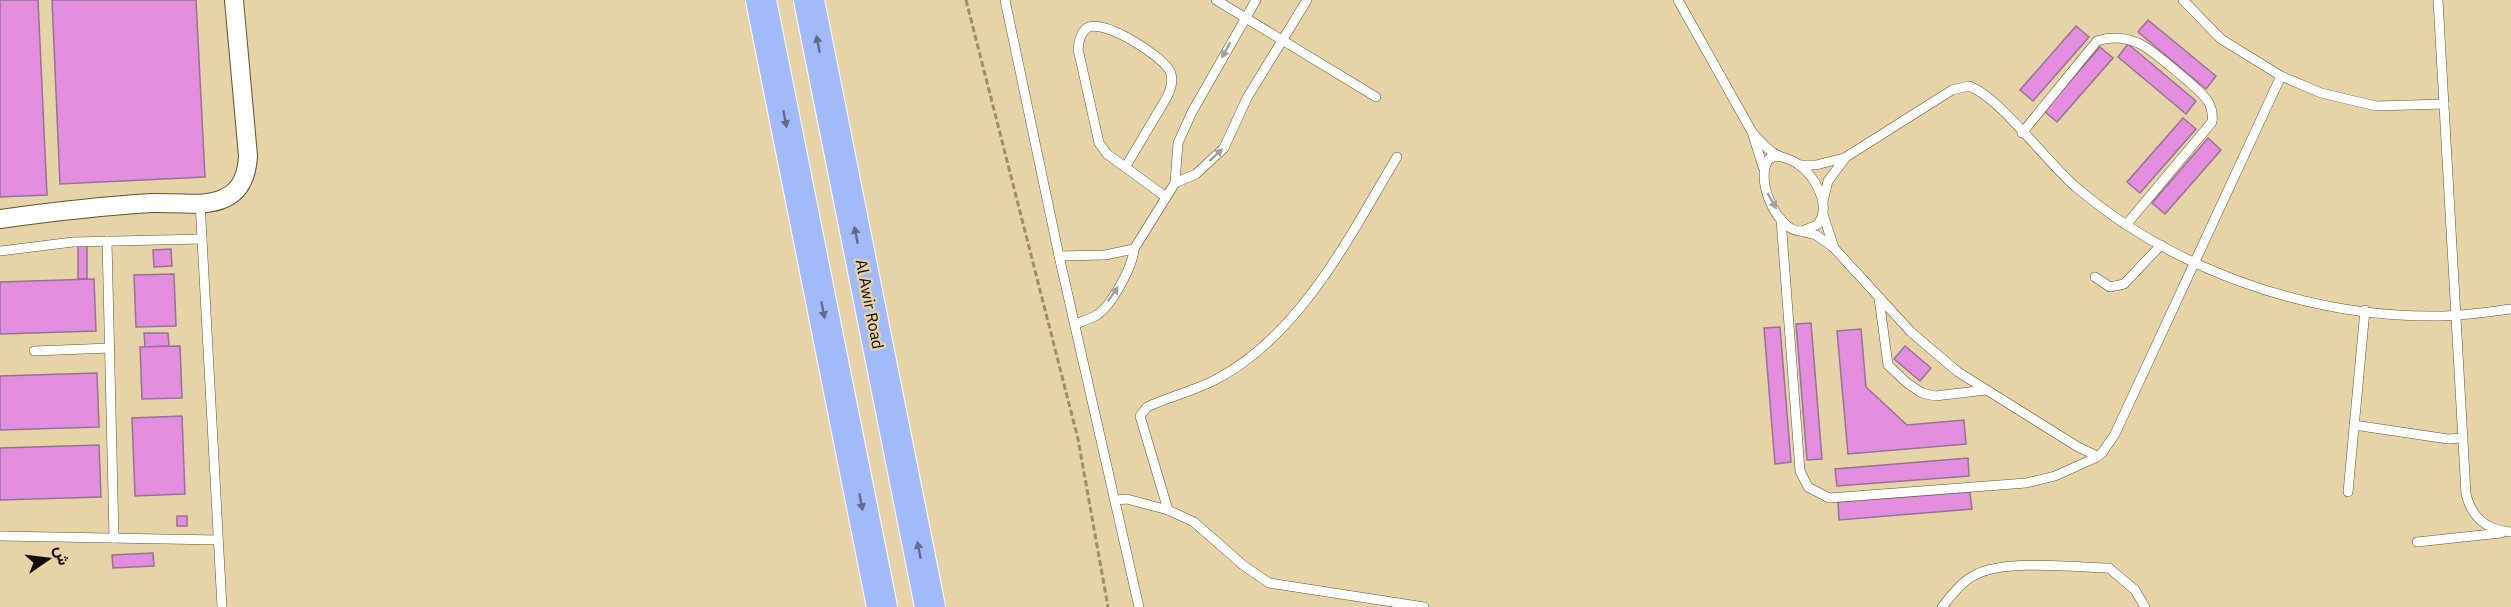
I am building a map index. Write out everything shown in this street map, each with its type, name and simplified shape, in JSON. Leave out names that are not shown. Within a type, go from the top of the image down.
[{"type":"highway","points":[[761,0],[882,607]]},
{"type":"highway","name":"Al Awir Road","points":[[809,0],[930,607]]},
{"type":"street","points":[[0,219],[106,207],[200,202],[223,199],[235,192],[243,182],[247,169],[234,0]]},
{"type":"lane","points":[[1005,0],[1059,256],[1139,607]]},
{"type":"lane","points":[[1216,0],[1376,97]]},
{"type":"lane","points":[[1075,324],[1100,313],[1134,260],[1134,249],[1175,183],[1178,143],[1192,112],[1256,0]]},
{"type":"lane","points":[[1175,183],[1196,174],[1224,147],[1247,98],[1307,0]]},
{"type":"lane","points":[[1678,0],[1752,132],[1763,167],[1765,189],[1781,219],[1790,228],[1816,235],[1834,248],[1911,332],[1958,372],[2078,447],[2097,456]]},
{"type":"lane","points":[[2183,0],[2221,39],[2281,76],[2320,93],[2376,106],[2444,104]]},
{"type":"lane","points":[[2438,0],[2463,438],[2469,506],[2479,520],[2510,532]]},
{"type":"lane","points":[[1126,166],[1167,98],[1172,86],[1171,73],[1164,61],[1110,28],[1098,26],[1087,28],[1081,35],[1078,49],[1099,143],[1107,154],[1166,197]]},
{"type":"lane","points":[[2022,133],[2097,41],[2106,38],[2129,39],[2142,44],[2206,98],[2212,111],[2212,122],[2126,225]]},
{"type":"lane","points":[[1781,219],[1800,471],[1812,492],[1829,498],[2026,483],[2055,476],[2097,456],[2115,434],[2281,76]]},
{"type":"lane","points":[[1799,165],[1816,165],[1846,157],[1960,86],[1969,86],[1986,95],[2054,169],[2079,190],[2126,225],[2194,262],[2256,287],[2334,306],[2396,314],[2456,315],[2511,309]]},
{"type":"lane","points":[[1752,132],[1780,156],[1799,165],[1811,178],[1823,201]]},
{"type":"lane","points":[[1763,167],[1770,158],[1780,156]]},
{"type":"lane","points":[[1168,510],[1140,416],[1147,407],[1215,380],[1261,348],[1322,282],[1397,157]]},
{"type":"lane","points":[[1834,248],[1823,214],[1823,201],[1828,181],[1846,157]]},
{"type":"lane","points":[[200,202],[222,607]]},
{"type":"lane","points":[[1798,231],[1817,225],[1823,214]]},
{"type":"lane","points":[[0,251],[51,244],[202,239]]},
{"type":"lane","points":[[107,241],[114,538]]},
{"type":"lane","points":[[2095,277],[2110,287],[2124,284],[2161,245]]},
{"type":"lane","points":[[1059,256],[1105,255],[1134,249]]},
{"type":"lane","points":[[1878,296],[1882,309],[1888,365],[1907,383],[1922,393],[1935,396],[1986,390]]},
{"type":"lane","points":[[2348,492],[2365,310]]},
{"type":"lane","points":[[34,351],[110,348]]},
{"type":"lane","points":[[2354,425],[2448,439],[2463,438]]},
{"type":"lane","points":[[1116,500],[1127,500],[1168,510],[1194,522],[1243,565],[1269,583],[1424,607]]},
{"type":"lane","points":[[2417,542],[2510,532]]},
{"type":"lane","points":[[0,536],[218,540]]},
{"type":"lane","points":[[1942,607],[1974,575],[1995,568],[2014,566],[2109,568],[2135,591],[2145,607]]},
{"type":"path","points":[[966,0],[1078,439],[1108,607]]},
{"type":"building","points":[[0,0],[38,0],[47,195],[0,197]]},
{"type":"building","points":[[52,0],[196,0],[205,177],[60,184]]},
{"type":"building","points":[[2148,20],[2216,76],[2206,89],[2138,32]]},
{"type":"building","points":[[2076,26],[2089,37],[2033,101],[2020,90]]},
{"type":"building","points":[[2128,44],[2196,101],[2186,114],[2118,57]]},
{"type":"building","points":[[2100,47],[2113,58],[2057,122],[2044,111]]},
{"type":"building","points":[[2183,118],[2196,129],[2140,193],[2127,182]]},
{"type":"building","points":[[2208,138],[2221,150],[2165,214],[2152,203]]},
{"type":"building","points":[[78,243],[87,243],[87,279],[78,279]]},
{"type":"building","points":[[171,249],[172,266],[154,267],[153,250]]},
{"type":"building","points":[[174,274],[176,326],[136,327],[134,275]]},
{"type":"building","points":[[94,279],[96,331],[0,334],[0,282]]},
{"type":"building","points":[[1811,323],[1822,459],[1807,460],[1796,324]]},
{"type":"building","points":[[1780,327],[1791,462],[1775,464],[1764,328]]},
{"type":"building","points":[[1861,329],[1866,387],[1907,425],[1964,420],[1966,444],[1848,454],[1837,331]]},
{"type":"building","points":[[144,333],[168,333],[169,346],[145,347]]},
{"type":"building","points":[[180,346],[182,398],[142,399],[140,347]]},
{"type":"building","points":[[1905,346],[1931,368],[1920,381],[1894,359]]},
{"type":"building","points":[[97,373],[99,427],[0,430],[0,376]]},
{"type":"building","points":[[182,416],[185,494],[135,496],[132,418]]},
{"type":"building","points":[[99,445],[101,497],[0,500],[0,448]]},
{"type":"building","points":[[1968,458],[1969,476],[1837,486],[1835,469]]},
{"type":"building","points":[[1970,492],[1972,509],[1839,520],[1838,502]]},
{"type":"building","points":[[177,516],[187,516],[187,526],[177,526]]},
{"type":"building","points":[[153,553],[154,566],[113,568],[112,555]]}]
